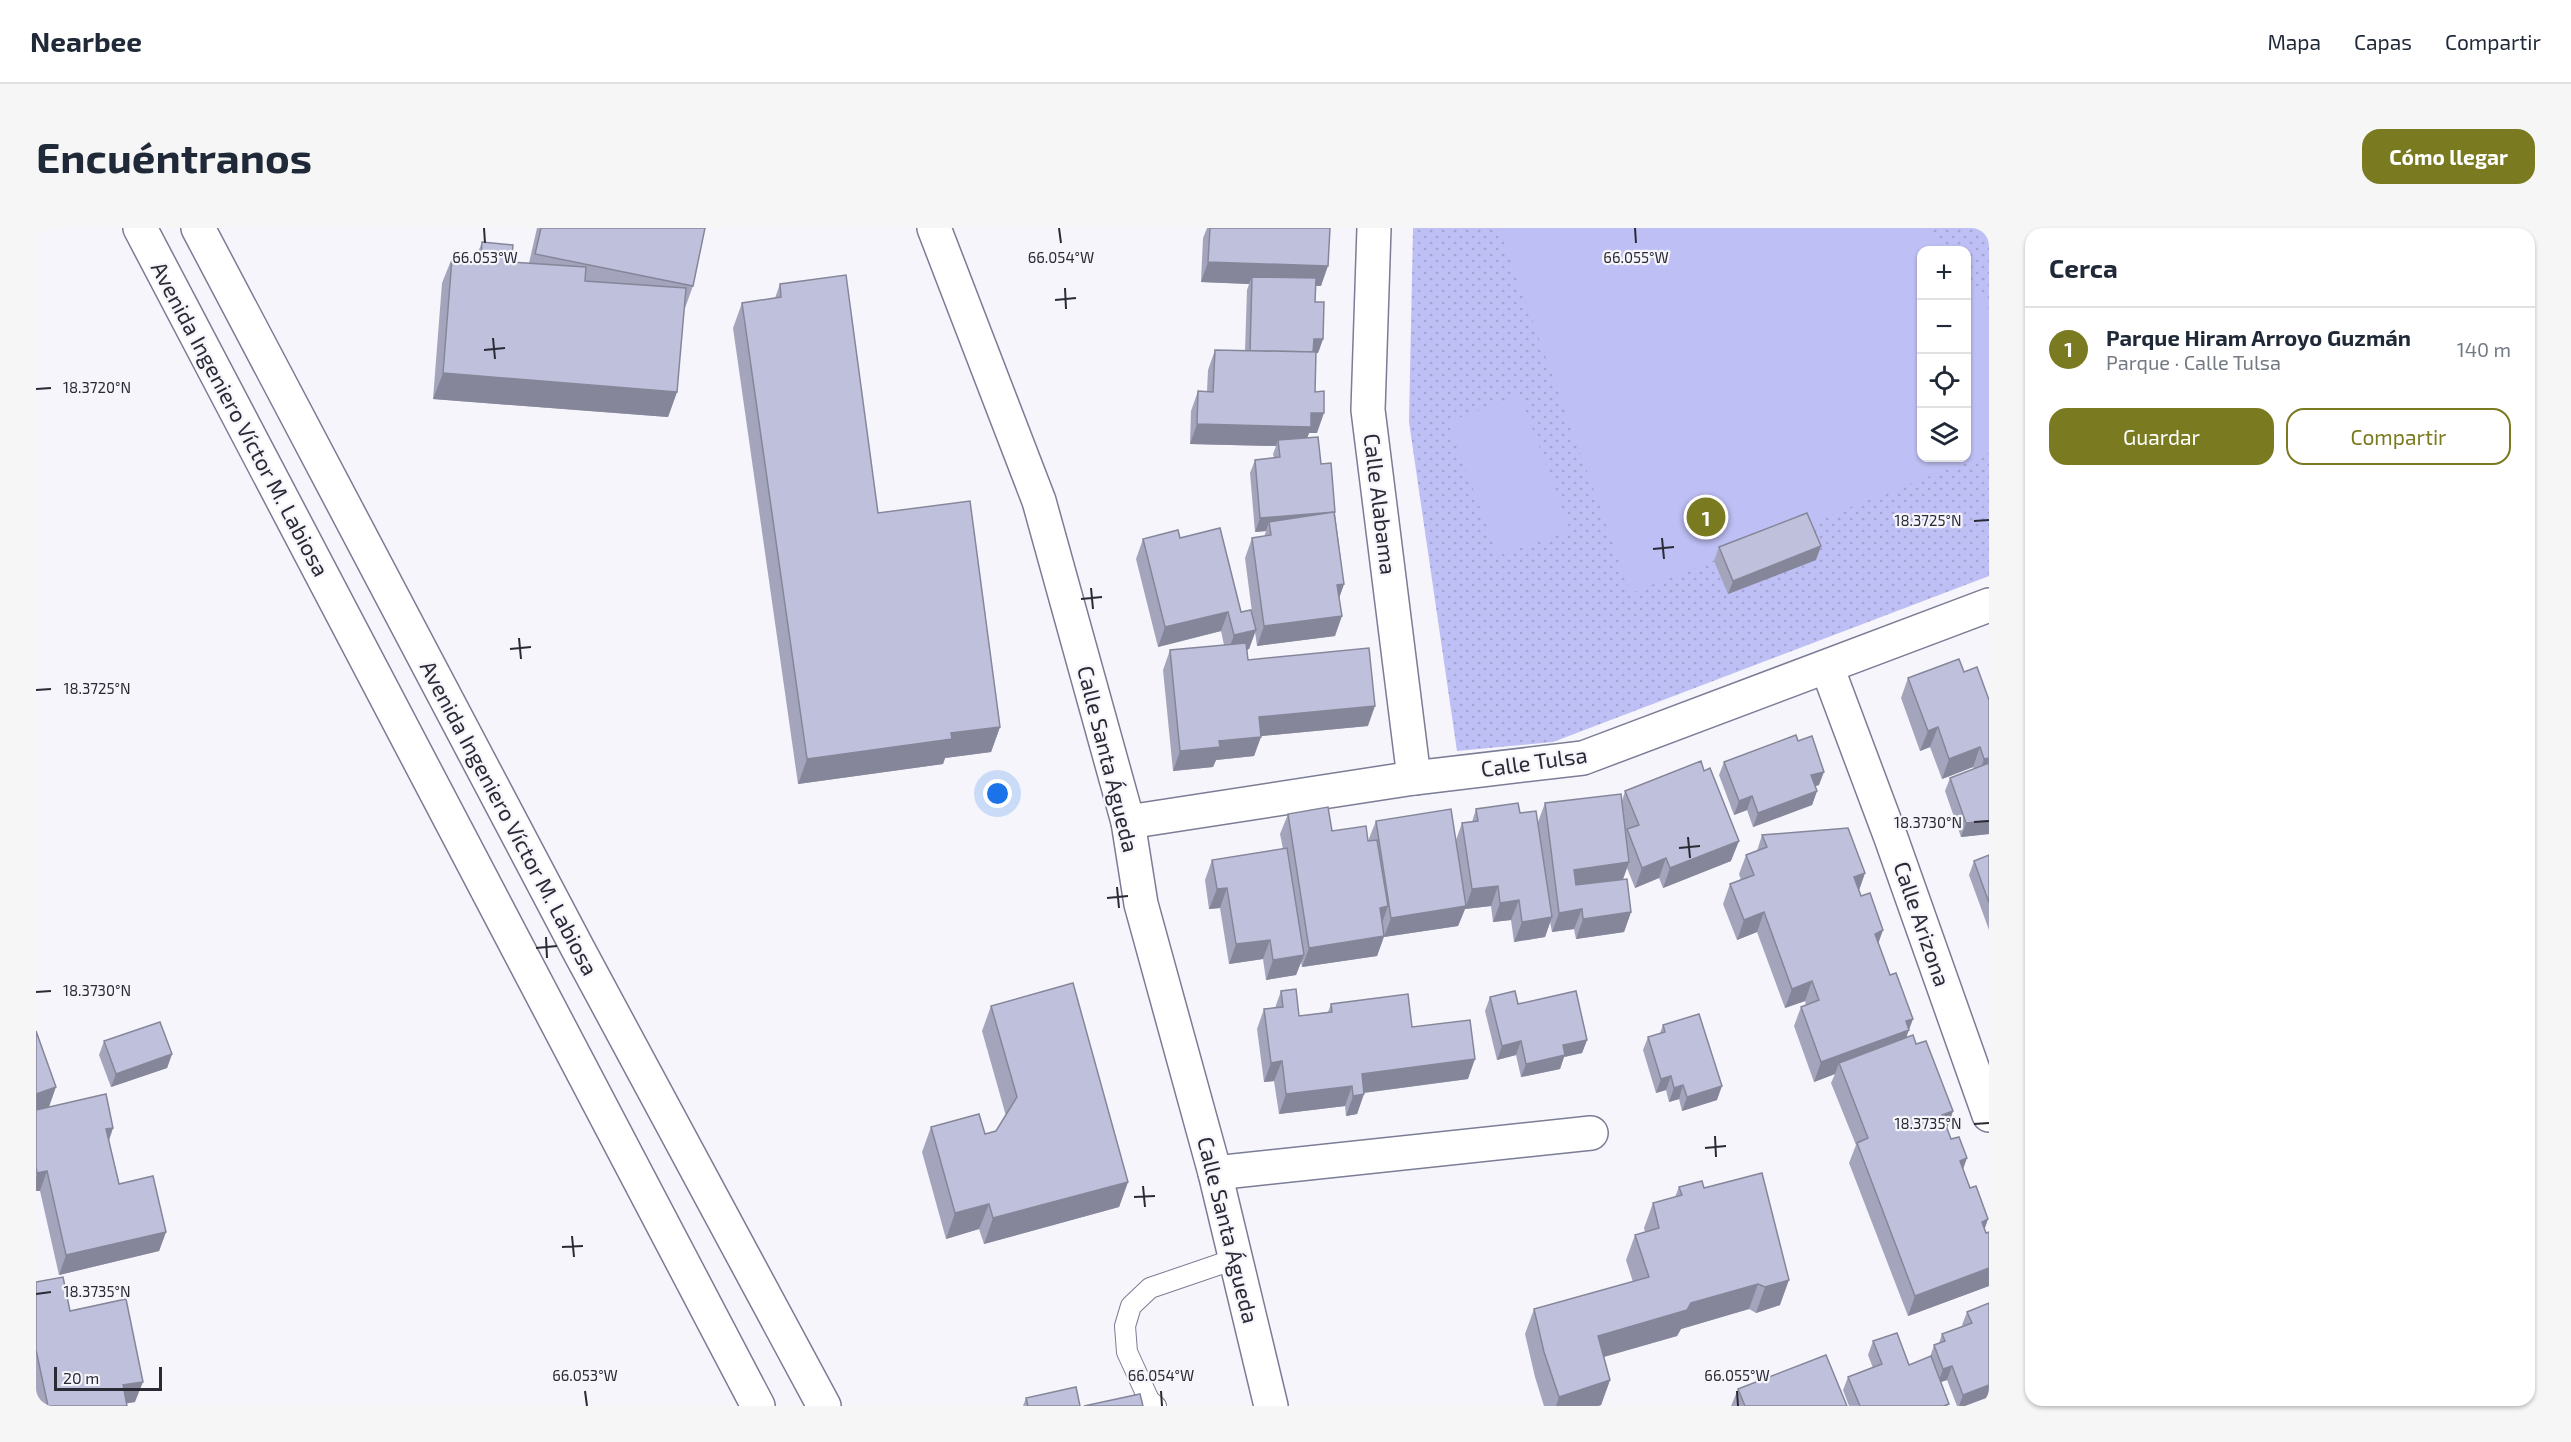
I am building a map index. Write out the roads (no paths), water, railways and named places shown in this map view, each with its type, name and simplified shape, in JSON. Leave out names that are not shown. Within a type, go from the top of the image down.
[{"type":"street","name":"Avenida Ingeniero Víctor M. Labiosa","points":[[140,228],[758,1406]]},
{"type":"street","name":"Avenida Ingeniero Víctor M. Labiosa","points":[[198,228],[573,939],[824,1406]]},
{"type":"street","name":"Calle Santa Águeda","points":[[934,228],[1039,501],[1128,822],[1141,904],[1215,1173],[1271,1406]]},
{"type":"street","name":"Calle Alabama","points":[[1374,228],[1368,410],[1414,778]]},
{"type":"street","name":"Calle Tulsa","points":[[1128,822],[1414,778],[1583,758],[1989,605]]},
{"type":"street","name":"Calle Arizona","points":[[1827,667],[1887,827],[1989,1115]]},
{"type":"street","points":[[1215,1173],[1591,1133]]},
{"type":"lane","points":[[1156,1406],[1149,1400],[1127,1352],[1125,1326],[1131,1306],[1150,1288],[1235,1259]]},
{"type":"place","name":"Parque Hiram Arroyo Guzmán","points":[[1706,517]]}]
